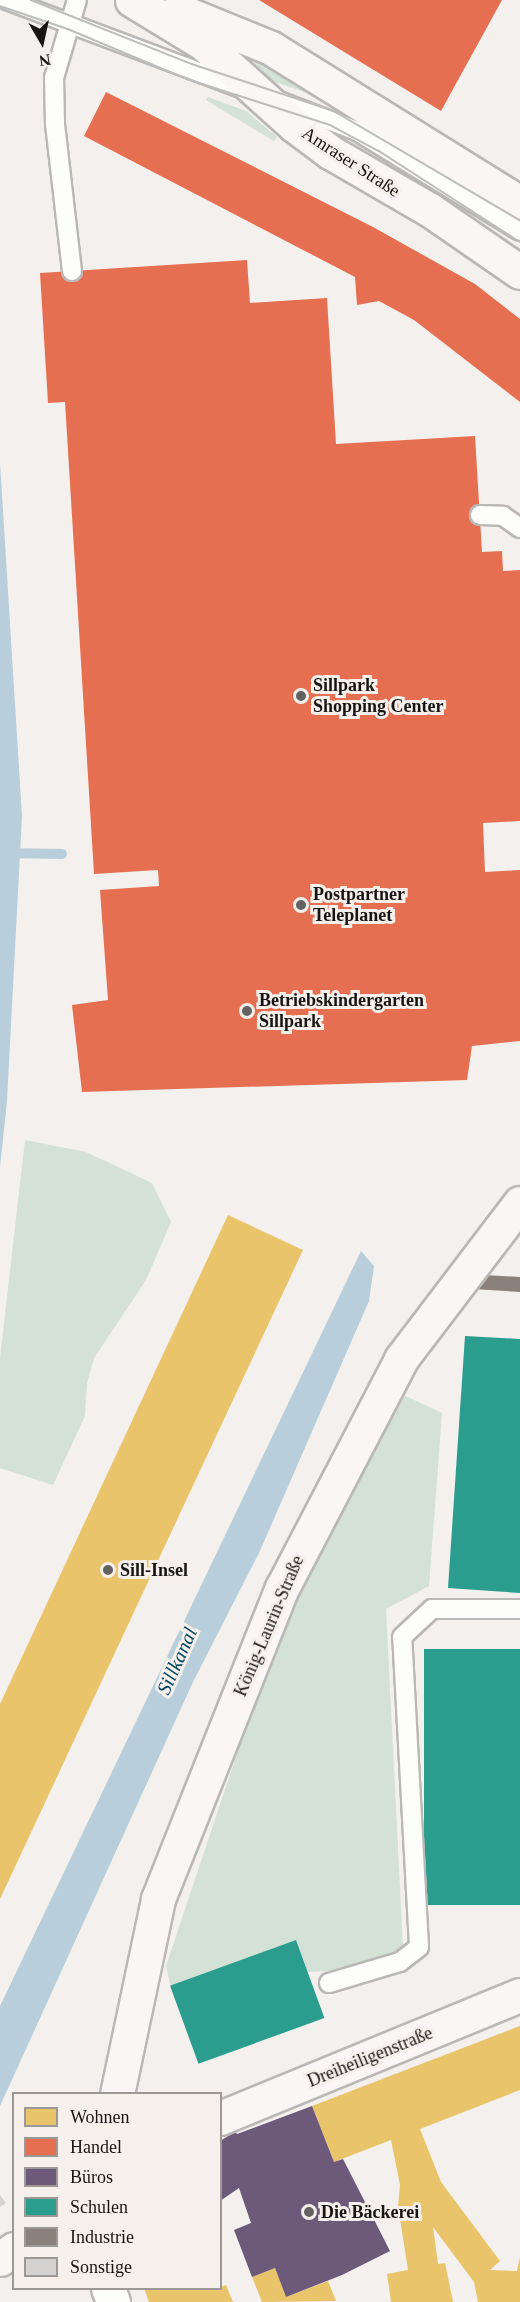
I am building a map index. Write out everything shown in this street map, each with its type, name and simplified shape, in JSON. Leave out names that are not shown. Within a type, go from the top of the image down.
[{"type":"street","name":"Amraser Straße","points":[[132,0],[204,44],[330,152],[430,210],[520,272]]},
{"type":"street","points":[[154,0],[271,48],[373,109],[454,164],[520,203]]},
{"type":"street","name":"König-Laurin-Straße","points":[[120,2092],[158,1899],[282,1588],[401,1359],[520,1203]]},
{"type":"street","name":"Dreiheiligenstraße","points":[[222,2117],[520,1995]]},
{"type":"lane","points":[[7,0],[70,22],[191,71],[357,131],[520,231]]},
{"type":"lane","points":[[72,271],[55,124],[54,78],[77,0]]},
{"type":"lane","points":[[268,97],[373,109]]},
{"type":"lane","points":[[480,515],[503,516],[520,528]]},
{"type":"lane","points":[[329,1983],[400,1962],[419,1947],[402,1637],[432,1609],[520,1609]]},
{"type":"shaded area","points":[[249,47],[334,102],[272,81],[245,53]]},
{"type":"shaded area","points":[[208,97],[246,111],[277,137],[274,141],[206,100]]},
{"type":"shaded area","points":[[25,1140],[86,1152],[152,1183],[171,1222],[146,1280],[94,1358],[87,1383],[85,1416],[53,1485],[0,1468],[0,1358]]},
{"type":"shaded area","points":[[395,1391],[442,1413],[429,1586],[386,1609],[404,1968],[308,1972],[296,1940],[171,1987],[166,1966],[286,1607]]},
{"type":"water","points":[[0,463],[22,816],[7,1101],[0,1167]]},
{"type":"water","name":"Sillkanal","points":[[361,1251],[374,1266],[369,1301],[259,1553],[193,1682],[0,2106],[0,2006]]},
{"type":"building: Wohnen","name":"Sill-Insel","points":[[228,1215],[303,1250],[0,1899],[0,1704]]},
{"type":"building: Wohnen","points":[[520,2026],[520,2090],[420,2129],[441,2182],[500,2261],[490,2270],[517,2271],[520,2257],[520,2302],[478,2302],[474,2282],[433,2227],[438,2264],[445,2263],[453,2302],[391,2302],[387,2274],[408,2270],[398,2206],[400,2185],[391,2140],[334,2162],[312,2106]]},
{"type":"building: Wohnen","points":[[275,2268],[286,2297],[328,2281],[336,2301],[262,2302],[252,2277]]},
{"type":"building: Wohnen","points":[[226,2285],[233,2302],[149,2302],[145,2290],[222,2290],[222,2286]]},
{"type":"building: Handel","points":[[259,0],[502,0],[441,111]]},
{"type":"building: Handel","points":[[106,92],[373,227],[475,284],[520,319],[520,402],[414,320],[379,301],[357,305],[355,277],[84,136]]},
{"type":"building: Handel","name":"Sillpark Shopping Center","points":[[247,260],[250,303],[327,298],[336,444],[475,436],[482,552],[502,551],[503,571],[520,570],[520,821],[483,823],[485,872],[520,870],[520,1041],[472,1046],[467,1080],[82,1092],[72,1005],[108,1000],[100,890],[159,886],[158,870],[94,874],[65,402],[48,403],[40,273]]},
{"type":"building: Büros","name":"Die Bäckerei","points":[[312,2106],[334,2162],[343,2159],[390,2251],[342,2275],[286,2297],[275,2268],[252,2277],[234,2230],[251,2223],[239,2188],[222,2200],[222,2140],[235,2132],[237,2134]]},
{"type":"building: Schulen","points":[[465,1336],[520,1339],[520,1593],[448,1588]]},
{"type":"building: Schulen","points":[[424,1649],[520,1649],[520,1905],[424,1905]]},
{"type":"building: Schulen","points":[[296,1940],[324,2018],[198,2064],[170,1986]]},
{"type":"building: Industrie","points":[[484,1275],[520,1277],[520,1292],[473,1289]]},
{"type":"building: Sonstige","points":[[0,2195],[6,2203],[0,2207]]},
{"type":"waterway","points":[[0,853],[62,854]]},
{"type":"tram line","points":[[31,0],[192,64],[334,111],[520,220]]},
{"type":"tram line","points":[[0,6],[68,29],[187,79],[330,125],[379,151],[520,242]]},
{"type":"place","name":"Sillpark Shopping Center","points":[[301,696]]},
{"type":"place","name":"Postpartner Teleplanet","points":[[301,905]]},
{"type":"place","name":"Betriebskindergarten Sillpark","points":[[247,1011]]},
{"type":"place","name":"Sill-Insel","points":[[108,1570]]},
{"type":"place","name":"Die Bäckerei","points":[[309,2212]]}]
